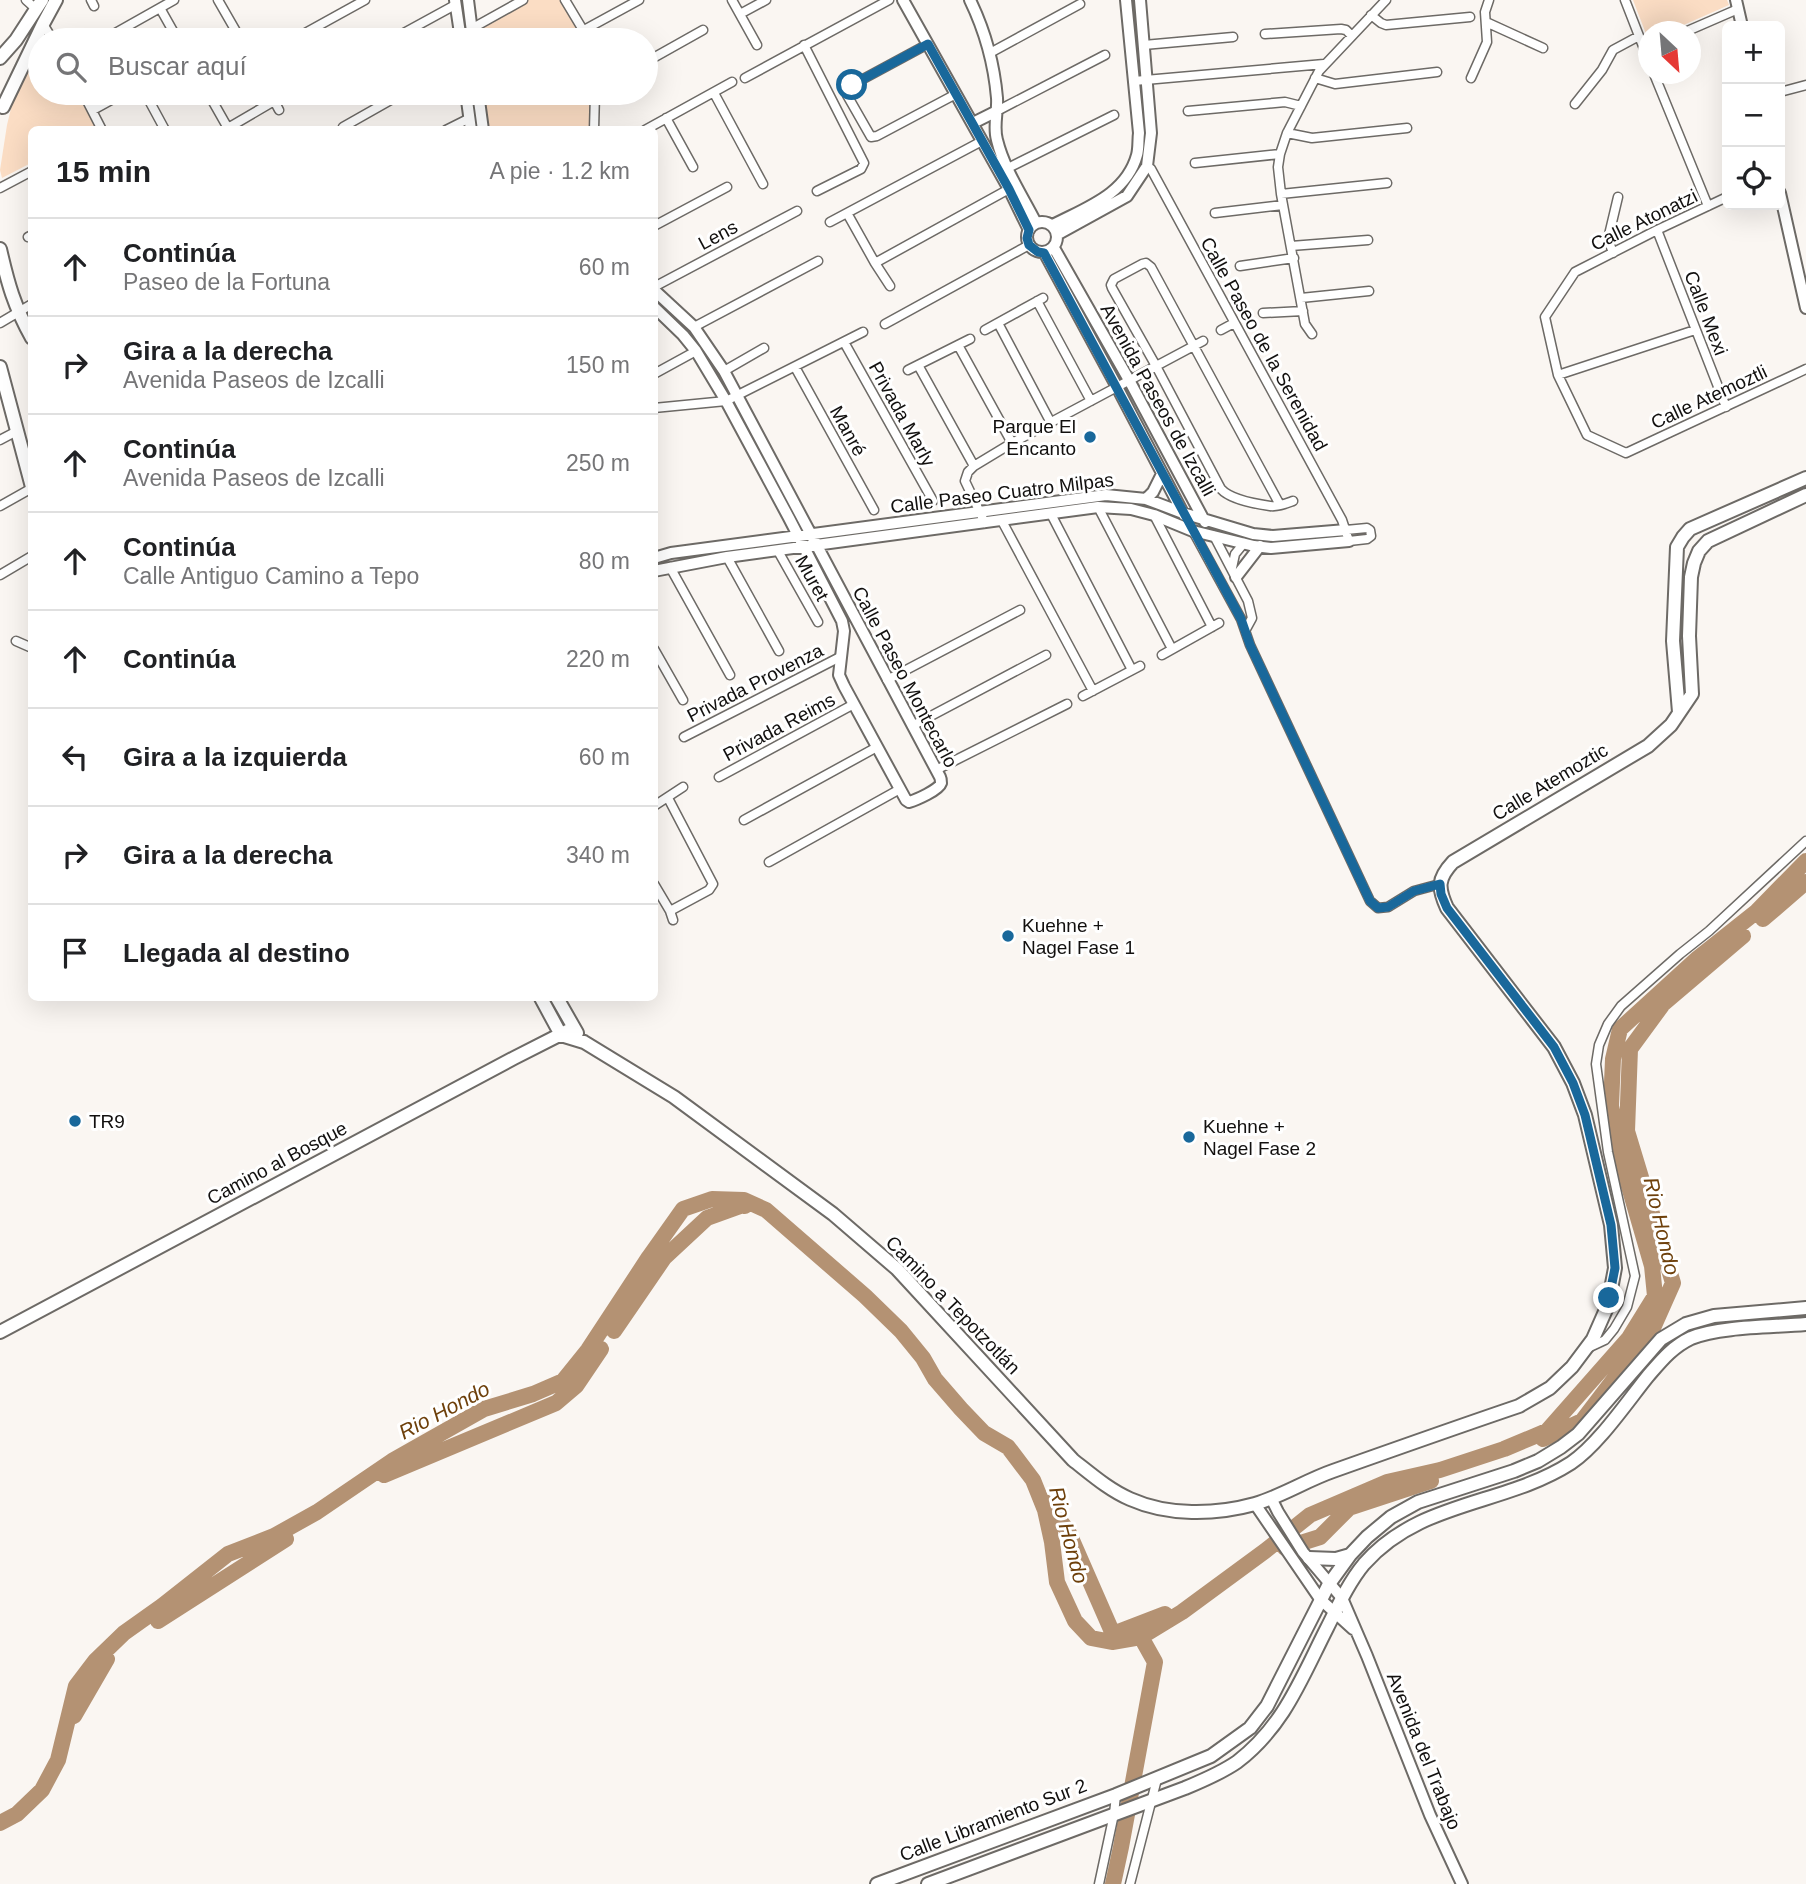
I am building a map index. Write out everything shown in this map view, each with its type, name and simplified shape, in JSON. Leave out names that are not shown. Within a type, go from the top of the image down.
[{"type":"main road","points":[[41,28],[57,0]]},
{"type":"main road","points":[[3,53],[35,3]]},
{"type":"main road","points":[[1,106],[28,53]]},
{"type":"main road","points":[[0,249],[8,284],[28,331]]},
{"type":"main road","points":[[1,371],[28,472]]},
{"type":"main road","points":[[1679,712],[1672,641],[1677,547],[1690,529],[1806,478]]},
{"type":"main road","name":"Calle Atemoztic","points":[[1440,884],[1444,872],[1453,862],[1648,746],[1671,725],[1692,694],[1689,636],[1694,564],[1699,551],[1708,541],[1806,495]]},
{"type":"main road","name":"Camino a Tepotzotlán","points":[[561,1035],[584,1042],[674,1097],[833,1214],[897,1269],[1073,1460],[1103,1484],[1129,1499],[1183,1513],[1255,1504],[1310,1479],[1519,1406],[1550,1388],[1572,1367],[1593,1339],[1608,1305],[1615,1268],[1611,1225],[1585,1115],[1573,1083],[1554,1047],[1447,908],[1440,884]]},
{"type":"main road","points":[[543,1001],[561,1035]]},
{"type":"main road","name":"Camino a Tepotzotlán","points":[[559,1001],[584,1042]]},
{"type":"main road","name":"Camino al Bosque","points":[[0,1332],[573,1028]]},
{"type":"main road","name":"Calle Libramiento Sur 2","points":[[877,1884],[1119,1794],[1211,1756],[1250,1728],[1267,1706],[1329,1584],[1367,1536],[1391,1517],[1418,1502],[1514,1471],[1561,1447],[1578,1433],[1661,1339],[1686,1324],[1713,1316],[1806,1308]]},
{"type":"main road","name":"Calle Libramiento Sur 2","points":[[928,1884],[1148,1802],[1208,1778],[1235,1763],[1263,1740],[1283,1714],[1342,1598],[1363,1566],[1399,1532],[1424,1519],[1521,1486],[1572,1462],[1590,1447],[1669,1351],[1691,1338],[1714,1331],[1806,1324]]},
{"type":"main road","points":[[1302,1557],[1336,1559],[1350,1555]]},
{"type":"main road","points":[[964,1852],[970,1868]]},
{"type":"main road","points":[[939,1861],[945,1878]]},
{"type":"street","points":[[124,28],[174,0]]},
{"type":"street","points":[[218,0],[234,28]]},
{"type":"street","points":[[314,28],[365,0]]},
{"type":"street","points":[[468,0],[471,28]]},
{"type":"street","points":[[482,28],[523,0]]},
{"type":"street","points":[[565,0],[583,28]]},
{"type":"street","points":[[588,28],[639,0]]},
{"type":"street","points":[[732,0],[757,45]]},
{"type":"street","points":[[740,14],[766,0]]},
{"type":"street","points":[[745,78],[889,0]]},
{"type":"street","points":[[903,0],[1032,226]]},
{"type":"street","points":[[970,0],[993,66],[997,111],[996,140],[1032,226],[1027,238],[1029,245],[1038,252],[1049,250],[1058,241],[1055,229],[1045,221],[1032,226]]},
{"type":"street","points":[[1055,229],[1119,188],[1138,154],[1139,133],[1126,0]]},
{"type":"street","points":[[1055,229],[1126,196],[1147,166],[1150,133],[1140,0]]},
{"type":"street","points":[[1312,334],[1305,324],[1281,194],[1278,167],[1280,154],[1287,133],[1324,64],[1386,0]]},
{"type":"street","points":[[1471,78],[1487,42],[1485,12],[1489,0]]},
{"type":"street","points":[[1625,0],[1638,33]]},
{"type":"street","points":[[412,28],[455,3],[459,28]]},
{"type":"street","points":[[990,53],[1080,4]]},
{"type":"street","points":[[1701,23],[1737,4]]},
{"type":"street","points":[[160,8],[171,28]]},
{"type":"street","points":[[1371,15],[1386,25],[1470,17]]},
{"type":"street","points":[[1486,22],[1544,48]]},
{"type":"street","points":[[43,24],[46,28]]},
{"type":"street","points":[[1265,34],[1341,29],[1352,36]]},
{"type":"street","points":[[658,55],[703,30]]},
{"type":"street","points":[[1143,45],[1233,37]]},
{"type":"street","points":[[1575,104],[1602,70],[1613,50],[1638,37]]},
{"type":"street","points":[[928,44],[846,90],[847,95],[872,137],[956,94]]},
{"type":"street","points":[[804,45],[864,163],[861,169],[817,191]]},
{"type":"street","points":[[973,124],[1105,55]]},
{"type":"street","points":[[1134,81],[1324,64]]},
{"type":"street","points":[[1315,78],[1335,84],[1437,72]]},
{"type":"street","points":[[652,126],[732,82]]},
{"type":"street","points":[[1658,84],[1708,206]]},
{"type":"street","points":[[1785,91],[1806,85]]},
{"type":"street","points":[[713,93],[763,184]]},
{"type":"street","points":[[1188,111],[1285,102],[1301,106]]},
{"type":"street","points":[[90,105],[100,126]]},
{"type":"street","points":[[93,110],[102,105]]},
{"type":"street","points":[[152,105],[164,126]]},
{"type":"street","points":[[215,105],[226,126]]},
{"type":"street","points":[[233,126],[267,105]]},
{"type":"street","points":[[276,105],[279,110]]},
{"type":"street","points":[[345,126],[382,105]]},
{"type":"street","points":[[467,105],[469,124]]},
{"type":"street","points":[[480,105],[483,126]]},
{"type":"street","points":[[594,126],[595,105]]},
{"type":"street","points":[[1008,168],[1114,115]]},
{"type":"street","points":[[666,118],[693,167]]},
{"type":"street","points":[[1287,133],[1312,138],[1407,128]]},
{"type":"street","points":[[830,222],[982,141]]},
{"type":"street","points":[[1195,163],[1280,154]]},
{"type":"street","name":"Calle Paseo de la Serenidad","points":[[1147,166],[1347,535]]},
{"type":"street","points":[[0,188],[28,173]]},
{"type":"street","points":[[1281,194],[1387,183]]},
{"type":"street","points":[[658,224],[727,187]]},
{"type":"street","points":[[874,263],[1009,189]]},
{"type":"street","points":[[1613,253],[1608,239],[1618,197]]},
{"type":"street","name":"Calle Atonatzi","points":[[1558,375],[1545,317],[1575,272],[1722,199]]},
{"type":"street","points":[[1215,213],[1283,205]]},
{"type":"street","points":[[1784,210],[1806,308]]},
{"type":"street","name":"Lens","points":[[658,286],[797,211]]},
{"type":"street","points":[[847,213],[874,263],[890,286]]},
{"type":"street","name":"Calle Mexi","points":[[1657,230],[1726,407]]},
{"type":"street","points":[[1291,246],[1368,240]]},
{"type":"street","points":[[885,324],[1029,245]]},
{"type":"street","name":"Avenida Paseos de Izcalli","points":[[1049,250],[1129,380],[1234,572],[1252,612],[1246,629]]},
{"type":"street","name":"Avenida Paseos de Izcalli","points":[[1049,250],[1193,531]]},
{"type":"street","points":[[1240,266],[1294,258]]},
{"type":"street","points":[[694,327],[818,261]]},
{"type":"street","points":[[1280,506],[1199,343],[1152,267],[1146,263],[1114,279],[1111,285],[1221,489],[1227,496],[1270,506],[1280,506],[1293,501]]},
{"type":"street","points":[[1301,299],[1369,291]]},
{"type":"street","name":"Calle Paseo Montecarlo","points":[[658,292],[694,327],[724,371],[940,777],[939,787],[915,800],[906,800],[839,675],[844,631],[842,621],[726,401],[695,351],[658,312]]},
{"type":"street","points":[[985,330],[1040,300],[1091,401]]},
{"type":"street","points":[[0,323],[28,306]]},
{"type":"street","points":[[1263,313],[1303,311]]},
{"type":"street","points":[[998,323],[1051,422]]},
{"type":"street","points":[[1222,330],[1234,323]]},
{"type":"street","points":[[1558,375],[1695,330]]},
{"type":"street","points":[[658,408],[726,401],[863,332]]},
{"type":"street","points":[[908,370],[970,339]]},
{"type":"street","name":"Privada Marly","points":[[844,342],[933,501]]},
{"type":"street","points":[[985,523],[965,481],[968,471],[1012,443],[1199,343]]},
{"type":"street","points":[[958,345],[1012,443]]},
{"type":"street","points":[[724,371],[764,348]]},
{"type":"street","points":[[658,371],[695,351]]},
{"type":"street","points":[[918,365],[974,466]]},
{"type":"street","name":"Manré","points":[[795,367],[874,510]]},
{"type":"street","name":"Calle Atemoztli","points":[[1558,375],[1587,435],[1626,453],[1806,369]]},
{"type":"street","points":[[0,440],[17,431]]},
{"type":"street","points":[[1146,499],[1159,484],[1162,474]]},
{"type":"street","points":[[0,506],[28,489]]},
{"type":"street","name":"Calle Paseo Cuatro Milpas","points":[[658,564],[671,553],[1090,496],[1146,499],[1253,534],[1347,535]]},
{"type":"street","points":[[1098,507],[1172,649]]},
{"type":"street","name":"Calle Paseo Cuatro Milpas","points":[[658,566],[670,567],[1098,507],[1122,507],[1154,515],[1193,531],[1271,548],[1347,535]]},
{"type":"street","points":[[1051,514],[1136,668],[1083,696]]},
{"type":"street","points":[[1154,515],[1215,625],[1162,655]]},
{"type":"street","points":[[1002,521],[1093,691]]},
{"type":"street","points":[[1193,531],[1246,629],[1250,645],[1370,901],[1378,908],[1388,907],[1414,891],[1440,884]]},
{"type":"street","points":[[1234,572],[1235,554],[1244,543]]},
{"type":"street","points":[[1234,572],[1260,546]]},
{"type":"street","name":"Muret","points":[[778,551],[818,622]]},
{"type":"street","points":[[727,557],[779,651]]},
{"type":"street","points":[[0,575],[28,558]]},
{"type":"street","points":[[670,567],[730,675]]},
{"type":"street","points":[[887,680],[1020,610]]},
{"type":"street","points":[[16,641],[28,644]]},
{"type":"street","points":[[912,726],[1046,655]]},
{"type":"street","points":[[658,656],[683,700]]},
{"type":"street","name":"Privada Provenza","points":[[684,737],[841,657]]},
{"type":"street","name":"Privada Reims","points":[[719,777],[854,704]]},
{"type":"street","points":[[936,770],[1068,705]]},
{"type":"street","points":[[744,820],[877,747]]},
{"type":"street","points":[[658,804],[683,787]]},
{"type":"street","points":[[769,862],[900,789]]},
{"type":"street","points":[[668,798],[713,884],[709,890],[670,911]]},
{"type":"street","points":[[1586,1349],[1605,1340],[1614,1329],[1627,1307],[1635,1276],[1608,1152],[1596,1064],[1599,1045],[1608,1024],[1621,1006],[1709,931],[1806,841]]},
{"type":"street","points":[[658,891],[673,920]]},
{"type":"street","name":"Avenida del Trabajo","points":[[1271,1498],[1302,1557],[1320,1599],[1355,1631]]},
{"type":"street","name":"Avenida del Trabajo","points":[[1255,1504],[1342,1598],[1430,1815],[1462,1884]]},
{"type":"street","points":[[1129,1884],[1153,1780]]},
{"type":"street","points":[[1098,1884],[1118,1813],[1119,1794]]},
{"type":"shaded area","points":[[523,0],[567,0],[583,28],[472,28]]},
{"type":"shaded area","points":[[1633,0],[1727,0],[1729,5],[1693,21],[1641,21]]},
{"type":"shaded area","points":[[28,64],[28,105],[83,105],[95,126],[28,126],[28,165],[2,178],[0,170],[15,92]]},
{"type":"shaded area","points":[[481,105],[597,105],[597,126],[484,126]]},
{"type":"waterway","name":"Rio Hondo","points":[[0,1823],[17,1814],[42,1790],[58,1760],[76,1686],[95,1661],[124,1633],[228,1554],[274,1536],[317,1512],[392,1461],[484,1409],[533,1394],[563,1381],[588,1350],[683,1209],[712,1199],[744,1200],[766,1210],[901,1331],[923,1358],[935,1379],[961,1409],[984,1433],[1008,1447],[1033,1480],[1045,1510],[1057,1582],[1075,1621],[1091,1638],[1112,1642],[1141,1637],[1182,1612],[1310,1515],[1387,1482],[1440,1470],[1504,1449],[1547,1431],[1629,1338],[1655,1296],[1652,1266],[1621,1159],[1611,1106],[1613,1059],[1620,1029],[1698,958],[1756,912],[1806,861]]},
{"type":"waterway","points":[[1763,919],[1806,882]]},
{"type":"waterway","points":[[1543,1439],[1582,1421],[1653,1328],[1673,1283],[1627,1131],[1630,1049],[1663,1004],[1743,936]]},
{"type":"waterway","points":[[614,1331],[664,1258],[707,1218],[745,1206]]},
{"type":"waterway","points":[[384,1475],[556,1403],[576,1386],[601,1349]]},
{"type":"waterway","points":[[1285,1548],[1320,1537],[1349,1508],[1431,1481]]},
{"type":"waterway","points":[[1045,1502],[1068,1531],[1113,1634],[1165,1614]]},
{"type":"waterway","points":[[158,1621],[286,1539]]},
{"type":"waterway","points":[[1113,1884],[1155,1662],[1141,1637]]},
{"type":"waterway","points":[[74,1716],[107,1659]]},
{"type":"place","name":"Parque El Encanto","points":[[1090,437]]},
{"type":"place","name":"Kuehne + Nagel Fase 1","points":[[1008,936]]},
{"type":"place","name":"TR9","points":[[75,1121]]},
{"type":"place","name":"Kuehne + Nagel Fase 2","points":[[1189,1137]]},
{"type":"route","points":[[852,85],[928,44],[1009,189],[1029,230],[1027,242],[1033,249],[1044,253],[1241,619],[1250,645],[1370,901],[1378,908],[1388,907],[1414,891],[1440,884],[1447,908],[1554,1047],[1573,1083],[1585,1115],[1611,1225],[1615,1268],[1609,1298]]}]
